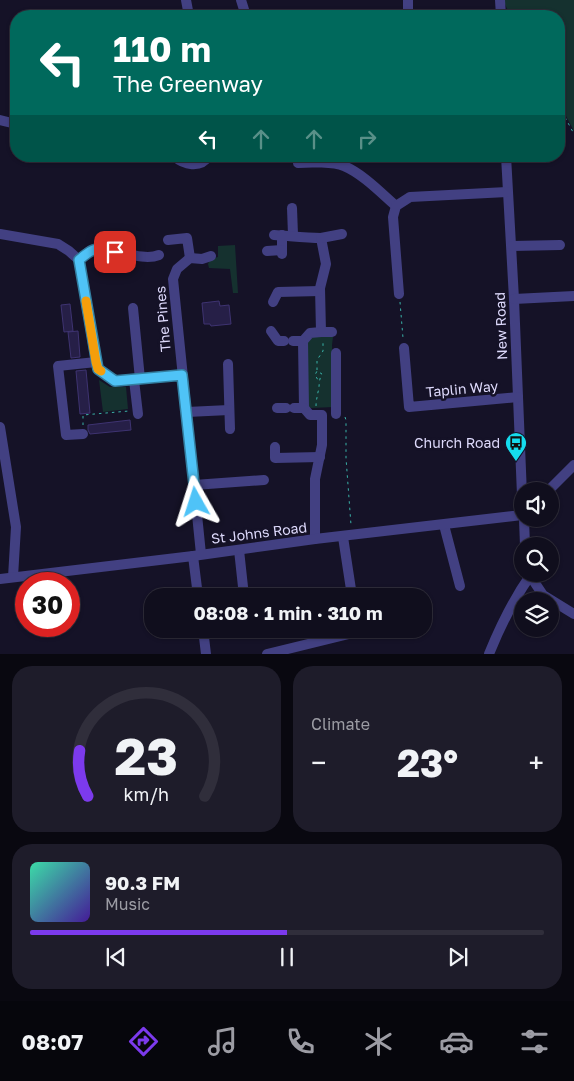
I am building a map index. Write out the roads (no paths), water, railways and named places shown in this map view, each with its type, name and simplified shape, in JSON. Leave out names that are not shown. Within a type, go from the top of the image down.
[{"type":"street","points":[[180,162],[192,165],[202,162]]},
{"type":"street","name":"New Road","points":[[506,162],[512,246],[521,482]]},
{"type":"street","points":[[298,163],[342,165],[356,172],[396,206]]},
{"type":"street","points":[[400,294],[393,217],[396,206],[410,197],[507,192]]},
{"type":"street","points":[[292,208],[293,236]]},
{"type":"street","points":[[0,234],[58,244],[79,260],[98,369],[115,381],[182,375]]},
{"type":"street","points":[[267,251],[282,252],[278,236],[321,238],[342,234]]},
{"type":"street","points":[[168,240],[187,238],[190,258],[202,259],[211,256]]},
{"type":"street","points":[[321,238],[326,264],[320,291],[321,332]]},
{"type":"street","points":[[512,246],[560,245]]},
{"type":"street","points":[[79,260],[90,250],[100,248],[130,255],[154,257],[159,255]]},
{"type":"street","name":"The Pines","points":[[190,258],[177,269],[173,279],[194,485],[198,588]]},
{"type":"street","points":[[273,302],[278,292],[320,291]]},
{"type":"street","points":[[514,299],[574,296]]},
{"type":"street","points":[[133,308],[138,412]]},
{"type":"street","points":[[271,331],[278,341],[293,341],[310,333],[332,332]]},
{"type":"street","points":[[293,341],[290,408],[310,414],[340,414],[336,353]]},
{"type":"street","name":"Taplin Way","points":[[404,348],[409,407],[518,398]]},
{"type":"street","points":[[82,434],[66,436],[58,366],[96,362]]},
{"type":"street","points":[[228,364],[230,428]]},
{"type":"street","points":[[187,412],[229,410]]},
{"type":"street","points":[[315,540],[315,479],[322,445],[319,415]]},
{"type":"street","points":[[0,427],[16,527],[13,577]]},
{"type":"street","points":[[275,447],[274,458],[320,458]]},
{"type":"street","points":[[557,482],[574,465]]},
{"type":"street","points":[[194,485],[264,480]]},
{"type":"street","name":"St Johns Road","points":[[0,579],[347,536],[514,518]]},
{"type":"street","points":[[444,525],[460,586]]},
{"type":"street","points":[[347,536],[351,588]]},
{"type":"street","points":[[239,550],[243,588]]},
{"type":"street","points":[[489,654],[512,605],[525,582]]},
{"type":"street","points":[[535,582],[544,595],[574,614]]},
{"type":"street","points":[[204,638],[206,654]]},
{"type":"street","points":[[267,654],[333,638]]},
{"type":"place","name":"Church Road","points":[[516,462]]}]
